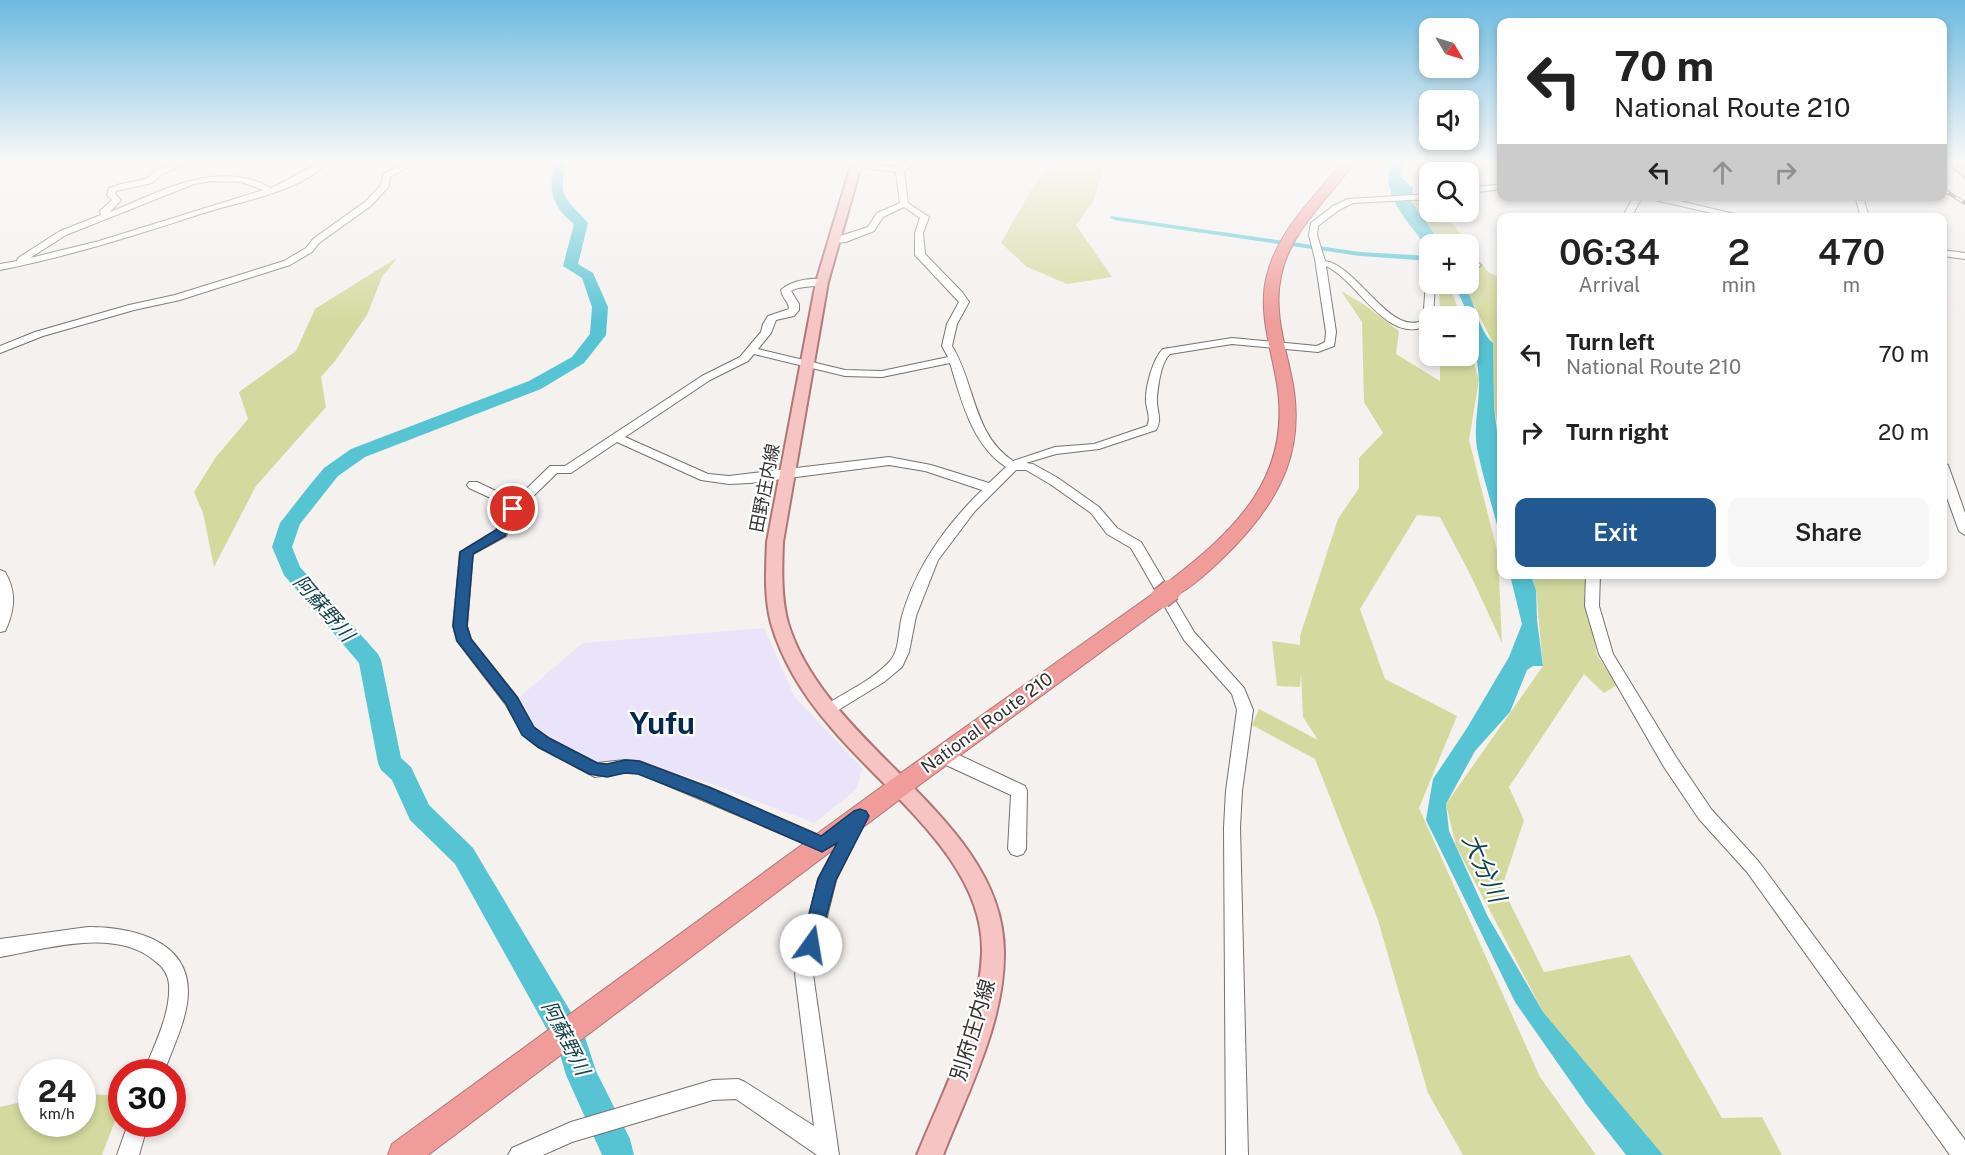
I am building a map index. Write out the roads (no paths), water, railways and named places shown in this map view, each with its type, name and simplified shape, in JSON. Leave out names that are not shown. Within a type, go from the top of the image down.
[{"type":"highway","name":"National Route 210","points":[[403,1155],[899,787],[1166,594],[1232,539],[1263,502],[1277,476],[1286,450],[1290,414],[1271,295],[1274,273],[1287,244],[1308,216]]},
{"type":"main road","name":"田野庄内線","points":[[840,216],[822,282],[772,558],[774,608],[789,650],[808,686],[827,711],[899,787]]},
{"type":"main road","name":"別府庄内線","points":[[899,787],[960,855],[986,906],[992,936],[992,971],[984,1007],[930,1155]]},
{"type":"street","points":[[95,220],[100,216]]},
{"type":"street","points":[[15,265],[63,233],[105,216]]},
{"type":"street","points":[[0,267],[108,242],[189,216]]},
{"type":"street","points":[[0,350],[39,334],[132,307],[177,298],[287,263],[309,250],[316,241],[351,216]]},
{"type":"street","points":[[833,240],[846,239],[871,230],[879,216]]},
{"type":"street","points":[[925,216],[919,233],[920,255],[959,294],[964,302],[947,336],[947,346],[969,408],[990,446],[999,457],[1013,466],[1029,467],[1053,480],[1095,510],[1112,531],[1136,545],[1189,636],[1236,687],[1244,703],[1232,827],[1237,1155]]},
{"type":"street","points":[[827,711],[879,678],[897,663],[902,652],[909,616],[932,559],[970,508],[1013,466],[1023,460],[1055,451],[1095,447],[1152,428],[1155,421],[1150,400],[1159,361],[1167,351],[1224,342],[1318,349],[1328,345],[1331,342],[1321,263],[1313,235],[1314,225],[1326,216]]},
{"type":"street","points":[[1947,254],[1965,256]]},
{"type":"street","points":[[1321,263],[1335,267],[1390,318],[1408,328],[1420,327],[1428,321],[1430,294]]},
{"type":"street","points":[[822,282],[794,285],[786,290],[787,297],[794,304],[794,310],[790,315],[772,318],[766,333],[753,351],[733,366],[706,378],[567,470],[554,469],[516,505],[501,533],[467,552],[460,626],[464,641],[512,701],[528,731],[544,743],[595,770],[625,766],[639,767],[822,844]]},
{"type":"street","points":[[753,351],[845,372],[882,374],[953,359]]},
{"type":"street","points":[[616,437],[705,477],[729,480],[889,461],[927,468],[990,488]]},
{"type":"street","points":[[1947,479],[1965,531]]},
{"type":"street","points":[[473,485],[516,505]]},
{"type":"street","points":[[0,575],[8,587],[6,615],[0,627]]},
{"type":"street","points":[[1593,579],[1592,606],[1606,654],[1657,735],[1670,762],[1705,814],[1761,877],[1963,1155]]},
{"type":"street","points":[[944,754],[952,760],[1019,791],[1017,849]]},
{"type":"street","points":[[828,1151],[804,974],[827,879],[860,816]]},
{"type":"street","points":[[0,948],[84,936],[117,935],[145,941],[162,953],[174,969],[178,993],[175,1010],[158,1059]]},
{"type":"street","points":[[519,1155],[571,1132],[713,1090],[738,1089],[828,1151]]},
{"type":"street","points":[[128,1155],[134,1137]]},
{"type":"water","points":[[1403,216],[1419,216],[1419,222],[1426,222],[1435,234],[1419,234],[1419,237]]},
{"type":"water","points":[[1458,294],[1469,294],[1474,306],[1464,305]]},
{"type":"water","points":[[1479,320],[1493,343],[1494,408],[1497,432],[1497,526],[1477,448]]},
{"type":"water","points":[[1511,579],[1532,579],[1536,590],[1543,666],[1533,666],[1527,670],[1510,712],[1475,751],[1446,804],[1449,831],[1487,915],[1543,1012],[1663,1155],[1626,1155],[1587,1105],[1515,1002],[1426,820],[1433,779],[1467,728],[1509,657],[1522,624]]},
{"type":"waterway","name":"阿蘇野川","points":[[572,216],[581,223],[570,266],[588,276],[600,307],[598,335],[578,360],[535,385],[358,453],[331,472],[316,490],[290,523],[282,547],[291,570],[370,660],[390,763],[402,774],[419,812],[464,856],[573,1045],[582,1075],[618,1155]]},
{"type":"waterway","points":[[1114,218],[1360,254],[1419,258]]},
{"type":"district","name":"Yufu","points":[[662,724]]},
{"type":"water label","name":"大分川","points":[[1484,868]]}]
